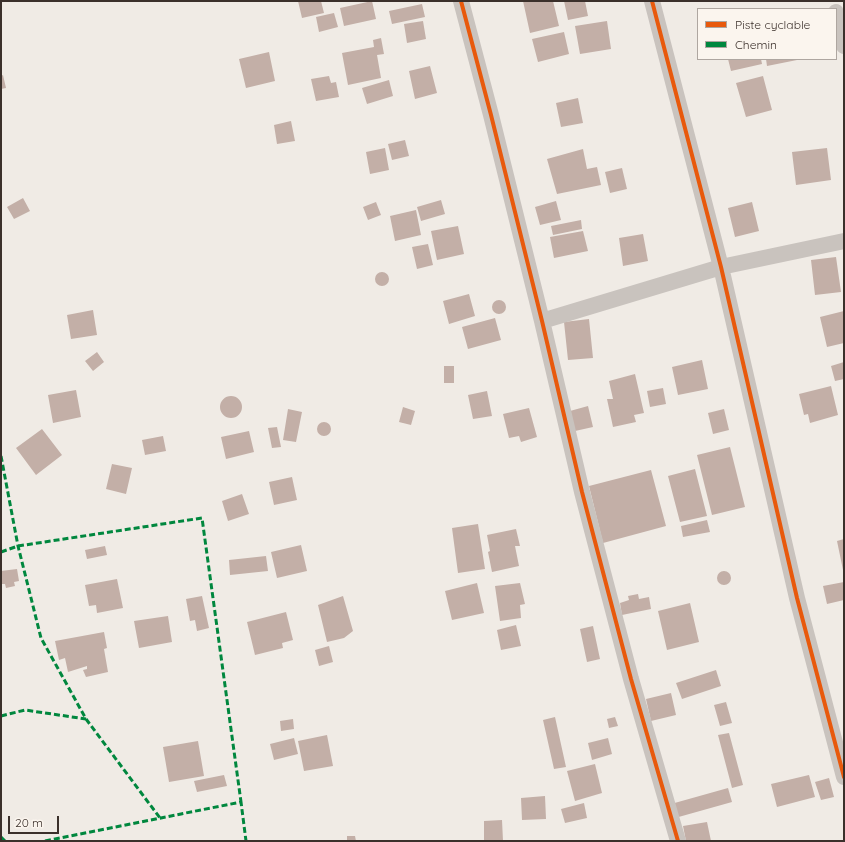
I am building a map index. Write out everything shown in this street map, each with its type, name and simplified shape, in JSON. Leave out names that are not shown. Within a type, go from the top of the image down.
[{"type":"street","points":[[461,1],[542,321],[582,492],[631,679],[678,841]]},
{"type":"street","points":[[652,1],[721,267],[797,598],[844,777]]},
{"type":"street","points":[[837,16],[844,46]]},
{"type":"street","points":[[542,321],[721,267],[844,241]]},
{"type":"building","points":[[298,1],[321,1],[324,13],[302,18]]},
{"type":"building","points":[[372,1],[376,19],[344,26],[340,8]]},
{"type":"building","points":[[523,1],[553,1],[559,26],[530,33]]},
{"type":"building","points":[[564,1],[585,1],[588,16],[568,20]]},
{"type":"building","points":[[422,4],[425,17],[392,24],[389,11]]},
{"type":"building","points":[[334,13],[338,27],[319,32],[316,17]]},
{"type":"building","points":[[423,21],[426,39],[407,43],[404,24]]},
{"type":"building","points":[[607,21],[611,49],[580,54],[575,26]]},
{"type":"building","points":[[564,32],[569,54],[538,62],[532,39]]},
{"type":"building","points":[[381,38],[384,54],[377,55],[381,78],[348,85],[342,53],[374,47],[373,40]]},
{"type":"building","points":[[269,52],[275,81],[246,88],[239,59]]},
{"type":"building","points":[[728,60],[761,60],[762,64],[731,71]]},
{"type":"building","points":[[766,60],[797,60],[767,66]]},
{"type":"building","points":[[430,66],[437,93],[415,99],[409,71]]},
{"type":"building","points":[[3,75],[6,88],[1,89],[1,76]]},
{"type":"building","points":[[329,76],[331,83],[336,82],[339,97],[316,101],[311,79]]},
{"type":"building","points":[[763,76],[772,110],[746,117],[736,83]]},
{"type":"building","points":[[389,80],[393,96],[367,104],[362,88]]},
{"type":"building","points":[[578,98],[583,123],[561,127],[556,103]]},
{"type":"building","points":[[291,121],[295,141],[277,144],[274,125]]},
{"type":"building","points":[[405,140],[409,156],[392,160],[388,144]]},
{"type":"building","points":[[385,148],[389,170],[370,174],[366,152]]},
{"type":"building","points":[[827,148],[831,180],[796,185],[792,152]]},
{"type":"building","points":[[583,149],[587,169],[597,167],[601,185],[557,194],[547,159]]},
{"type":"building","points":[[622,168],[627,189],[610,193],[605,172]]},
{"type":"building","points":[[23,198],[30,211],[14,219],[7,207]]},
{"type":"building","points":[[441,200],[445,214],[421,221],[417,207]]},
{"type":"building","points":[[556,201],[561,220],[540,225],[535,207]]},
{"type":"building","points":[[376,202],[381,215],[368,220],[363,207]]},
{"type":"building","points":[[752,202],[759,231],[735,237],[728,208]]},
{"type":"building","points":[[416,210],[421,235],[395,241],[390,216]]},
{"type":"building","points":[[581,220],[582,229],[553,235],[551,226]]},
{"type":"building","points":[[458,226],[464,254],[437,260],[431,231]]},
{"type":"building","points":[[583,231],[588,251],[554,258],[550,237]]},
{"type":"building","points":[[643,234],[648,261],[623,266],[619,238]]},
{"type":"building","points":[[428,244],[433,265],[417,269],[412,247]]},
{"type":"building","points":[[836,257],[841,292],[815,295],[811,260]]},
{"type":"building","points":[[382,272],[387,274],[389,279],[387,284],[382,286],[377,284],[375,279],[377,274]]},
{"type":"building","points":[[469,294],[475,316],[449,324],[443,301]]},
{"type":"building","points":[[499,300],[504,302],[506,307],[504,312],[499,314],[494,312],[492,307],[494,302]]},
{"type":"building","points":[[93,310],[97,335],[71,339],[67,315]]},
{"type":"building","points":[[844,311],[844,343],[827,347],[820,317]]},
{"type":"building","points":[[495,318],[501,340],[468,349],[462,327]]},
{"type":"building","points":[[589,319],[593,358],[568,360],[564,322]]},
{"type":"building","points":[[97,352],[104,362],[93,371],[85,361]]},
{"type":"building","points":[[702,360],[708,389],[678,395],[672,367]]},
{"type":"building","points":[[844,362],[844,379],[835,381],[831,366]]},
{"type":"building","points":[[444,366],[454,366],[454,383],[444,383]]},
{"type":"building","points":[[635,374],[644,413],[634,415],[636,422],[613,427],[607,399],[613,399],[609,381]]},
{"type":"building","points":[[831,386],[838,415],[810,423],[808,414],[804,415],[799,394]]},
{"type":"building","points":[[663,388],[666,404],[650,407],[647,391]]},
{"type":"building","points":[[76,390],[81,417],[53,423],[48,395]]},
{"type":"building","points":[[487,391],[492,416],[473,419],[468,395]]},
{"type":"building","points":[[231,396],[239,399],[242,407],[239,415],[231,418],[223,415],[220,407],[223,399]]},
{"type":"building","points":[[588,406],[593,427],[575,431],[570,411]]},
{"type":"building","points":[[403,407],[415,411],[411,425],[399,422]]},
{"type":"building","points":[[529,408],[537,437],[521,442],[519,436],[509,438],[503,414]]},
{"type":"building","points":[[288,409],[302,412],[296,442],[283,440]]},
{"type":"building","points":[[724,409],[729,430],[713,434],[708,413]]},
{"type":"building","points":[[324,422],[329,424],[331,429],[329,434],[324,436],[319,434],[317,429],[319,424]]},
{"type":"building","points":[[277,427],[281,447],[272,448],[268,428]]},
{"type":"building","points":[[42,429],[62,455],[36,475],[16,448]]},
{"type":"building","points":[[249,431],[254,452],[226,459],[221,437]]},
{"type":"building","points":[[163,436],[166,451],[145,455],[142,440]]},
{"type":"building","points":[[730,447],[745,507],[712,515],[697,455]]},
{"type":"building","points":[[112,464],[132,468],[126,494],[106,489]]},
{"type":"building","points":[[695,469],[707,516],[680,522],[668,476]]},
{"type":"building","points":[[651,470],[666,526],[603,543],[589,486]]},
{"type":"building","points":[[292,477],[297,500],[274,505],[269,482]]},
{"type":"building","points":[[242,494],[249,514],[228,521],[222,501]]},
{"type":"building","points":[[707,520],[710,532],[683,537],[681,526]]},
{"type":"building","points":[[478,524],[485,569],[458,573],[452,528]]},
{"type":"building","points":[[516,529],[520,546],[515,546],[519,566],[492,572],[488,552],[490,551],[487,535]]},
{"type":"building","points":[[844,539],[844,570],[843,570],[837,541]]},
{"type":"building","points":[[301,545],[307,571],[277,578],[271,552]]},
{"type":"building","points":[[105,546],[107,555],[87,559],[85,550]]},
{"type":"building","points":[[266,556],[268,571],[230,575],[229,560]]},
{"type":"building","points":[[17,569],[19,581],[14,582],[15,586],[6,588],[5,584],[1,584],[1,571]]},
{"type":"building","points":[[724,571],[729,573],[731,578],[729,583],[724,585],[719,583],[717,578],[719,573]]},
{"type":"building","points":[[117,579],[123,608],[97,613],[96,605],[89,606],[85,585]]},
{"type":"building","points":[[844,582],[844,600],[827,604],[823,586]]},
{"type":"building","points":[[477,583],[484,613],[452,620],[445,591]]},
{"type":"building","points":[[520,583],[525,604],[520,605],[521,618],[500,621],[495,586]]},
{"type":"building","points":[[638,594],[639,599],[649,597],[651,609],[622,615],[620,603],[629,600],[628,596]]},
{"type":"building","points":[[202,596],[209,628],[197,631],[195,620],[190,621],[186,599]]},
{"type":"building","points":[[343,596],[353,631],[344,638],[327,642],[318,605]]},
{"type":"building","points":[[690,603],[699,642],[667,650],[658,611]]},
{"type":"building","points":[[286,612],[293,640],[282,643],[283,648],[255,655],[247,622]]},
{"type":"building","points":[[168,616],[172,642],[139,648],[134,621]]},
{"type":"building","points":[[516,625],[521,646],[501,650],[497,630]]},
{"type":"building","points":[[593,626],[600,659],[587,662],[580,629]]},
{"type":"building","points":[[104,632],[107,648],[104,649],[108,672],[86,677],[83,670],[87,669],[87,666],[68,672],[65,658],[59,660],[55,641]]},
{"type":"building","points":[[329,646],[333,662],[319,666],[315,650]]},
{"type":"building","points":[[716,670],[721,686],[682,699],[676,683]]},
{"type":"building","points":[[671,693],[676,715],[651,721],[646,699]]},
{"type":"building","points":[[726,702],[732,723],[720,726],[714,705]]},
{"type":"building","points":[[555,717],[566,767],[554,769],[543,720]]},
{"type":"building","points":[[615,717],[618,726],[609,728],[607,719]]},
{"type":"building","points":[[293,719],[294,729],[281,731],[280,721]]},
{"type":"building","points":[[729,733],[743,785],[732,788],[718,735]]},
{"type":"building","points":[[327,735],[333,766],[304,771],[298,741]]},
{"type":"building","points":[[294,738],[298,754],[274,760],[270,744]]},
{"type":"building","points":[[608,738],[612,754],[592,760],[588,743]]},
{"type":"building","points":[[198,741],[204,776],[169,782],[163,747]]},
{"type":"building","points":[[595,764],[602,793],[575,801],[567,771]]},
{"type":"building","points":[[224,775],[227,786],[197,792],[194,781]]},
{"type":"building","points":[[809,775],[815,797],[777,807],[771,784]]},
{"type":"building","points":[[829,778],[834,797],[821,800],[815,782]]},
{"type":"building","points":[[728,788],[732,802],[675,818],[671,804]]},
{"type":"building","points":[[545,796],[546,819],[522,820],[521,798]]},
{"type":"building","points":[[584,803],[587,818],[565,823],[561,809]]},
{"type":"building","points":[[502,820],[503,841],[484,841],[484,821]]},
{"type":"building","points":[[707,822],[711,841],[686,841],[683,826]]},
{"type":"building","points":[[347,836],[355,836],[356,841],[347,841]]},
{"type":"marked path","points":[[1,456],[18,546],[41,638],[86,719],[160,818]]},
{"type":"marked path","points":[[1,552],[18,546],[202,518],[241,802]]},
{"type":"marked path","points":[[1,716],[25,710],[86,719]]},
{"type":"marked path","points":[[45,841],[241,802],[246,841]]},
{"type":"marked path","points":[[1,837],[5,841]]},
{"type":"cycle path","points":[[461,1],[542,321],[582,492],[631,679],[678,841]]},
{"type":"cycle path","points":[[652,1],[721,267],[797,598],[844,777]]}]
